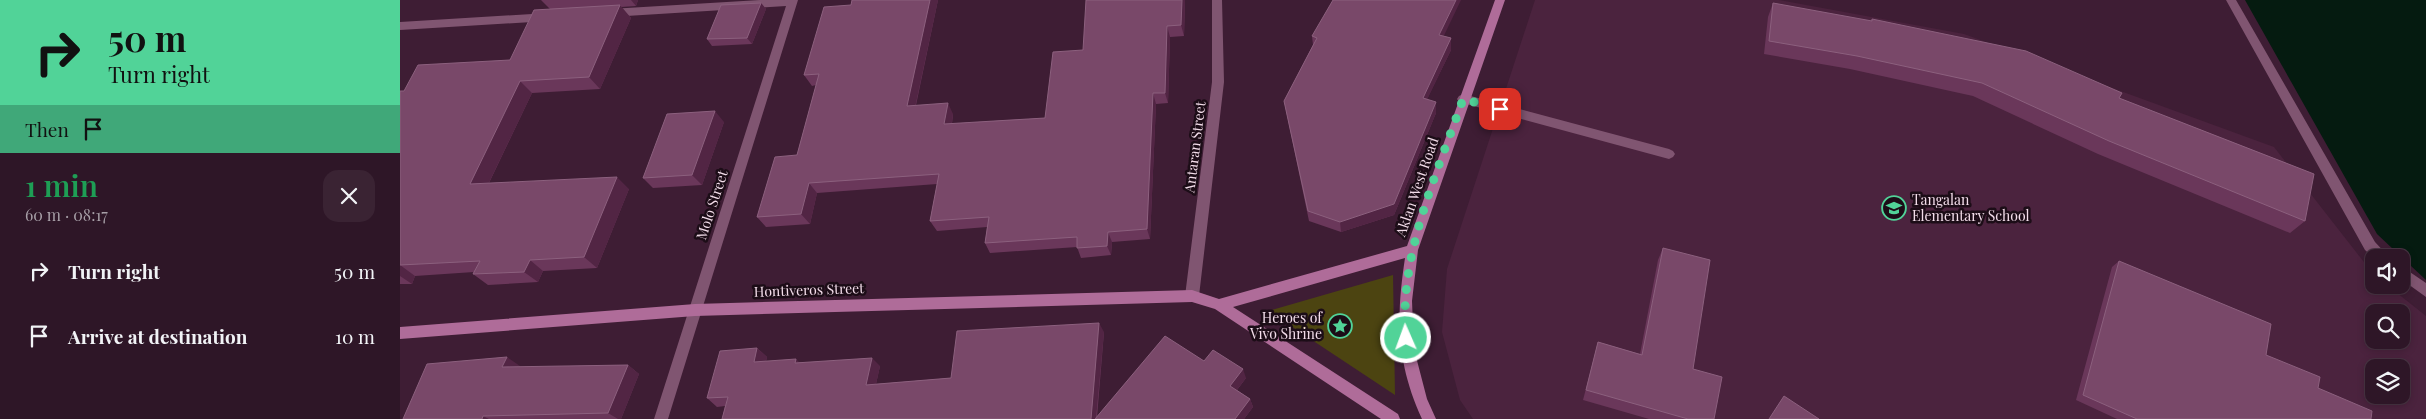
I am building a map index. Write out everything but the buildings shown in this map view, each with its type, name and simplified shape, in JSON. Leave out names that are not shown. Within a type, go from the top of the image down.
[{"type":"street","name":"Antaran Street","points":[[1192,296],[1218,82],[1217,0]]},
{"type":"street","name":"Aklan West Road","points":[[1429,419],[1412,374],[1405,334],[1405,302],[1412,250],[1463,99],[1500,0]]},
{"type":"street","points":[[2231,0],[2370,246],[2374,249]]},
{"type":"street","points":[[596,14],[792,1]]},
{"type":"street","name":"Molo Street","points":[[660,419],[792,1]]},
{"type":"street","points":[[400,26],[557,16]]},
{"type":"street","points":[[1463,99],[1668,154]]},
{"type":"street","points":[[1219,305],[1412,250]]},
{"type":"street","points":[[2410,278],[2426,291]]},
{"type":"street","name":"Hontiveros Street","points":[[400,333],[695,310],[1192,296],[1219,305],[1393,419]]},
{"type":"shaded area","name":"Tangalan Elementary School","points":[[1535,0],[1779,0],[1964,34],[2274,147],[2365,263],[2365,294],[2398,294],[2426,316],[2426,419],[1473,419],[1460,400],[1442,332],[1447,269]]},
{"type":"shaded area","points":[[2245,0],[2426,0],[2426,280],[2410,265],[2410,249],[2393,249],[2377,234]]},
{"type":"shaded area","points":[[1393,275],[1395,395],[1268,311]]},
{"type":"place","name":"Tangalan Elementary School","points":[[1894,208]]},
{"type":"place","name":"Heroes of Vivo Shrine","points":[[1340,326]]},
{"type":"route","points":[[1406,338],[1405,302],[1412,250],[1463,99],[1500,109]]}]
